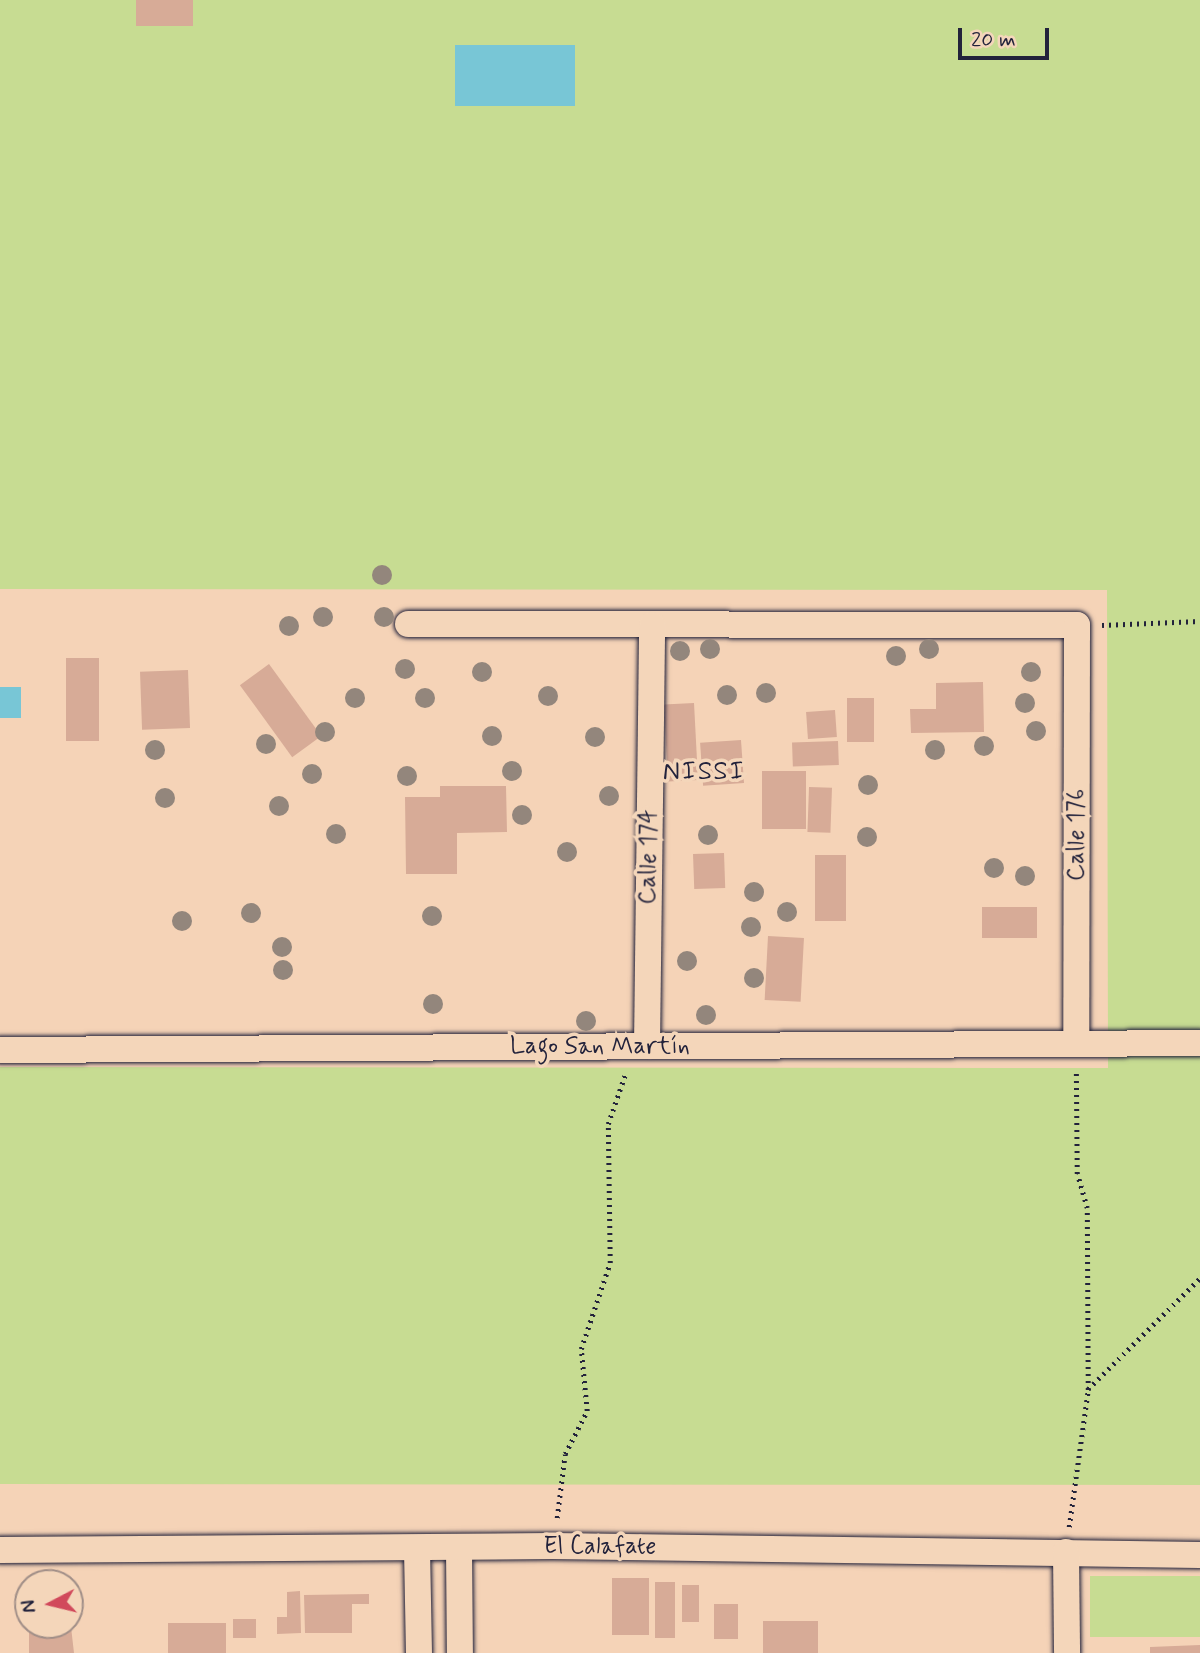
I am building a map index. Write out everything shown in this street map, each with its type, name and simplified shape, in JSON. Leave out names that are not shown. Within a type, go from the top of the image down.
[{"type":"street","points":[[408,624],[1077,625]]},
{"type":"street","name":"Calle 174","points":[[641,1046],[652,625]]},
{"type":"street","name":"Calle 176","points":[[1076,1044],[1077,625]]},
{"type":"street","name":"Lago San Martín","points":[[0,1050],[1200,1043]]},
{"type":"street","name":"El Calafate","points":[[0,1550],[553,1546],[1200,1555]]},
{"type":"street","points":[[458,1548],[460,1653]]},
{"type":"street","points":[[416,1549],[419,1653]]},
{"type":"street","points":[[1066,1552],[1067,1653]]},
{"type":"path","points":[[1077,625],[1200,621]]},
{"type":"path","points":[[1066,1552],[1088,1390],[1087,1208],[1077,1174],[1076,1044]]},
{"type":"path","points":[[553,1546],[565,1454],[587,1411],[581,1349],[610,1263],[607,1124],[641,1046]]},
{"type":"path","points":[[1088,1390],[1200,1278]]},
{"type":"green space","points":[[0,0],[1200,0],[1200,1485],[0,1484],[0,1067],[1108,1068],[1107,590],[0,589]]},
{"type":"green space","points":[[1090,1576],[1200,1576],[1200,1637],[1090,1637]]},
{"type":"water","points":[[455,45],[575,45],[575,106],[455,106]]},
{"type":"water","points":[[0,687],[21,687],[21,718],[0,718]]},
{"type":"building","points":[[136,0],[193,0],[193,26],[136,26]]},
{"type":"building","points":[[66,658],[99,658],[99,741],[66,741]]},
{"type":"building","points":[[269,664],[321,736],[292,757],[240,685]]},
{"type":"building","points":[[188,670],[190,728],[142,730],[140,672]]},
{"type":"building","points":[[983,682],[984,732],[911,733],[910,709],[936,709],[936,683]]},
{"type":"building","points":[[847,698],[874,698],[874,742],[847,742]]},
{"type":"building","points":[[694,703],[698,780],[668,781],[664,705]]},
{"type":"building","points":[[835,710],[837,737],[808,739],[806,712]]},
{"type":"building","points":[[741,740],[744,783],[703,786],[700,743]]},
{"type":"building","points":[[838,741],[839,765],[793,767],[792,743]]},
{"type":"building","points":[[762,771],[806,771],[806,829],[762,829]]},
{"type":"building","points":[[440,786],[506,786],[507,832],[457,833],[457,874],[406,874],[405,797],[440,797]]},
{"type":"building","points":[[809,787],[832,788],[830,833],[807,832]]},
{"type":"building","points":[[724,853],[725,888],[694,889],[693,854]]},
{"type":"building","points":[[815,855],[846,855],[846,921],[815,921]]},
{"type":"building","points":[[982,907],[1037,907],[1037,938],[982,938]]},
{"type":"building","points":[[768,936],[804,938],[801,1002],[765,1000]]},
{"type":"building","points":[[612,1578],[649,1578],[649,1635],[612,1635]]},
{"type":"building","points":[[655,1582],[675,1582],[675,1638],[655,1638]]},
{"type":"building","points":[[682,1585],[699,1585],[699,1622],[682,1622]]},
{"type":"building","points":[[300,1591],[301,1633],[277,1634],[277,1617],[287,1617],[287,1592]]},
{"type":"building","points":[[369,1594],[369,1604],[352,1604],[352,1633],[305,1633],[304,1595]]},
{"type":"building","points":[[714,1604],[738,1604],[738,1639],[714,1639]]},
{"type":"building","points":[[233,1619],[256,1619],[256,1638],[233,1638]]},
{"type":"building","points":[[763,1621],[818,1621],[818,1653],[763,1653]]},
{"type":"building","points":[[168,1623],[226,1623],[226,1653],[168,1653]]},
{"type":"building","points":[[29,1639],[72,1639],[74,1653],[29,1653]]},
{"type":"building","points":[[1200,1645],[1200,1653],[1150,1653],[1150,1647]]},
{"type":"district","name":"NISSI","points":[[704,773]]}]
